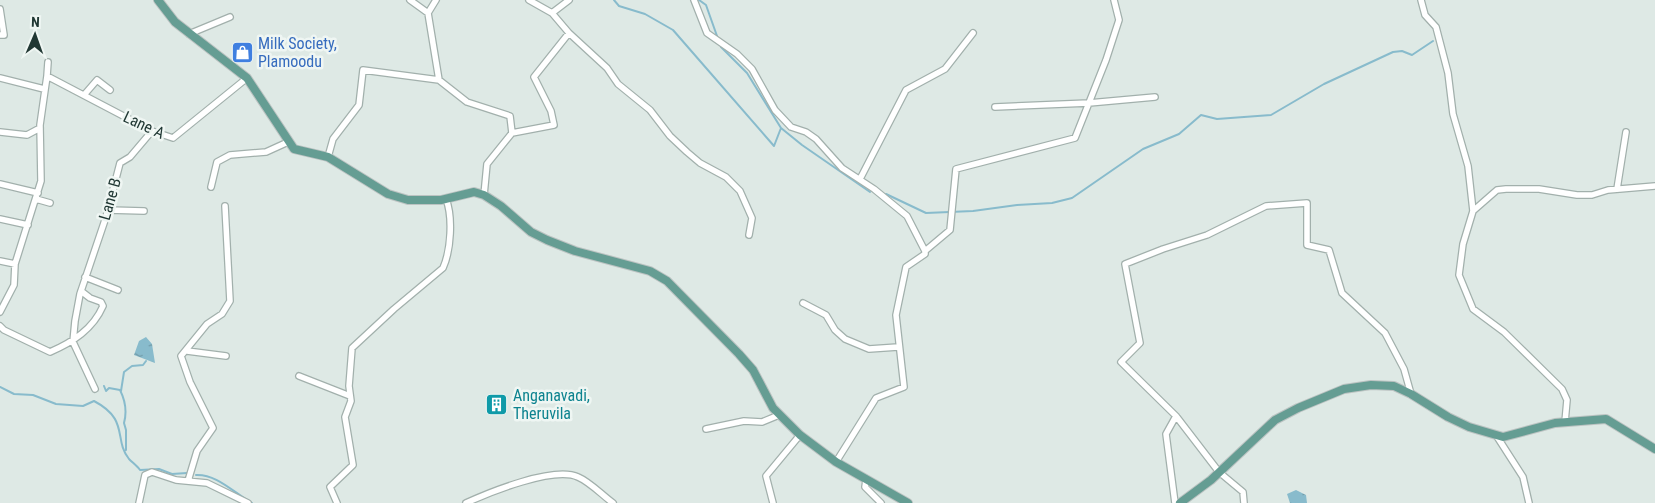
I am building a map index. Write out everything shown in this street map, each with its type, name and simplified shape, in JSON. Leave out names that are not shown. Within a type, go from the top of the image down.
[{"type":"main road","points":[[158,0],[175,22],[247,78],[294,149],[328,157],[388,194],[408,200],[446,199],[474,192],[484,195],[531,232],[546,240],[575,251],[650,271],[667,281],[685,296],[754,370],[779,415],[800,435],[836,462],[908,503]]},
{"type":"main road","points":[[1180,503],[1220,472],[1275,420],[1298,408],[1344,390],[1371,385],[1394,386],[1411,394],[1448,417],[1503,437],[1555,422],[1606,419],[1655,449]]},
{"type":"street","points":[[410,0],[428,13]]},
{"type":"street","points":[[436,0],[428,13],[439,80]]},
{"type":"street","points":[[529,0],[552,13],[569,33],[607,68],[618,84],[650,110],[670,136],[687,152],[700,163],[726,177],[740,191],[752,218],[749,235]]},
{"type":"street","points":[[552,13],[569,0]]},
{"type":"street","points":[[694,0],[707,32],[737,54],[752,69],[774,110],[791,127],[806,132],[837,163],[907,216],[925,251]]},
{"type":"street","points":[[836,462],[876,398],[904,387],[898,347],[896,315],[906,267],[925,254],[925,251],[950,230],[956,169],[1075,138],[1119,20],[1114,0]]},
{"type":"street","points":[[1421,0],[1425,15],[1436,27],[1448,73],[1454,114],[1468,166],[1473,210],[1463,244],[1458,275],[1473,309],[1504,332],[1554,379],[1567,400],[1565,422]]},
{"type":"street","points":[[0,9],[4,36],[0,35]]},
{"type":"street","points":[[189,34],[230,17]]},
{"type":"street","points":[[484,195],[487,164],[512,133],[554,125],[551,111],[534,77],[569,33]]},
{"type":"street","points":[[860,180],[906,90],[945,69],[973,33]]},
{"type":"street","points":[[0,312],[14,285],[15,264],[41,181],[40,128],[48,62]]},
{"type":"street","points":[[328,157],[333,139],[359,105],[363,70],[439,80],[467,102],[510,116],[512,133]]},
{"type":"street","name":"Lane A","points":[[46,76],[152,132],[173,138],[247,78]]},
{"type":"street","points":[[0,78],[44,89]]},
{"type":"street","points":[[84,95],[97,80],[110,90]]},
{"type":"street","points":[[995,106],[1089,103],[1155,98]]},
{"type":"street","points":[[0,132],[27,135],[40,128]]},
{"type":"street","name":"Lane B","points":[[73,342],[81,291],[108,210],[120,164],[130,158],[152,132]]},
{"type":"street","points":[[1616,189],[1626,132]]},
{"type":"street","points":[[211,187],[217,162],[230,155],[266,152],[288,142]]},
{"type":"street","points":[[0,184],[37,196],[50,203]]},
{"type":"street","points":[[1473,210],[1497,190],[1539,189],[1577,195],[1592,195],[1616,189],[1655,186]]},
{"type":"street","points":[[337,503],[330,487],[353,465],[345,417],[351,401],[352,348],[394,308],[444,268],[448,238],[448,205],[446,199]]},
{"type":"street","points":[[1244,503],[1243,492],[1220,472],[1176,416],[1121,362],[1140,343],[1125,264],[1207,235],[1266,206],[1308,203],[1307,245],[1329,250],[1342,293],[1385,333],[1404,369],[1411,394]]},
{"type":"street","points":[[188,481],[198,451],[213,428],[190,382],[181,356],[187,351],[207,324],[222,314],[230,301],[225,206]]},
{"type":"street","points":[[108,210],[144,211]]},
{"type":"street","points":[[0,219],[28,225]]},
{"type":"street","points":[[0,261],[15,264]]},
{"type":"street","points":[[85,277],[118,290]]},
{"type":"street","points":[[0,326],[4,330],[50,352],[73,342],[98,317],[103,306],[101,302],[90,298],[81,291]]},
{"type":"street","points":[[803,303],[826,315],[835,330],[845,339],[869,349],[898,347]]},
{"type":"street","points":[[73,342],[95,389]]},
{"type":"street","points":[[187,351],[226,356]]},
{"type":"street","points":[[299,376],[350,396]]},
{"type":"street","points":[[706,429],[744,422],[762,422],[779,415]]},
{"type":"street","points":[[1175,503],[1166,434],[1176,416]]},
{"type":"street","points":[[772,503],[766,476],[800,435]]},
{"type":"street","points":[[1496,435],[1523,477],[1529,503]]},
{"type":"street","points":[[139,503],[145,475],[148,473],[159,473],[166,478],[215,485],[248,503]]},
{"type":"street","points":[[466,503],[492,491],[550,475],[578,477],[613,503]]},
{"type":"street","points":[[866,480],[866,488],[881,503]]},
{"type":"water","points":[[146,337],[152,344],[155,363],[134,355],[139,341]]},
{"type":"water","points":[[1296,490],[1306,495],[1307,503],[1290,503],[1287,494]]},
{"type":"waterway","points":[[614,0],[619,6],[645,14],[673,30],[774,146],[781,128],[802,145],[870,192]]},
{"type":"waterway","points":[[699,0],[706,5],[717,36]]},
{"type":"waterway","points":[[886,194],[926,213],[973,211],[1017,205],[1052,203],[1072,198],[1143,149],[1179,134],[1201,115],[1217,119],[1271,115],[1324,84],[1393,52],[1402,51],[1412,55],[1433,41]]},
{"type":"waterway","points":[[721,47],[747,73],[781,128]]},
{"type":"waterway","points":[[121,391],[124,372],[132,366],[143,365],[146,361]]},
{"type":"waterway","points":[[104,386],[106,391],[109,388],[120,390],[123,398],[126,450]]},
{"type":"waterway","points":[[0,387],[14,394],[33,395],[56,404],[83,406],[94,401],[105,408],[117,422],[124,452],[140,470],[159,469],[172,474],[187,473]]},
{"type":"waterway","points":[[196,475],[218,481],[252,503]]},
{"type":"place","name":"Milk Society, Plamoodu","points":[[242,52]]},
{"type":"place","name":"Anganavadi, Theruvila","points":[[497,404]]}]
